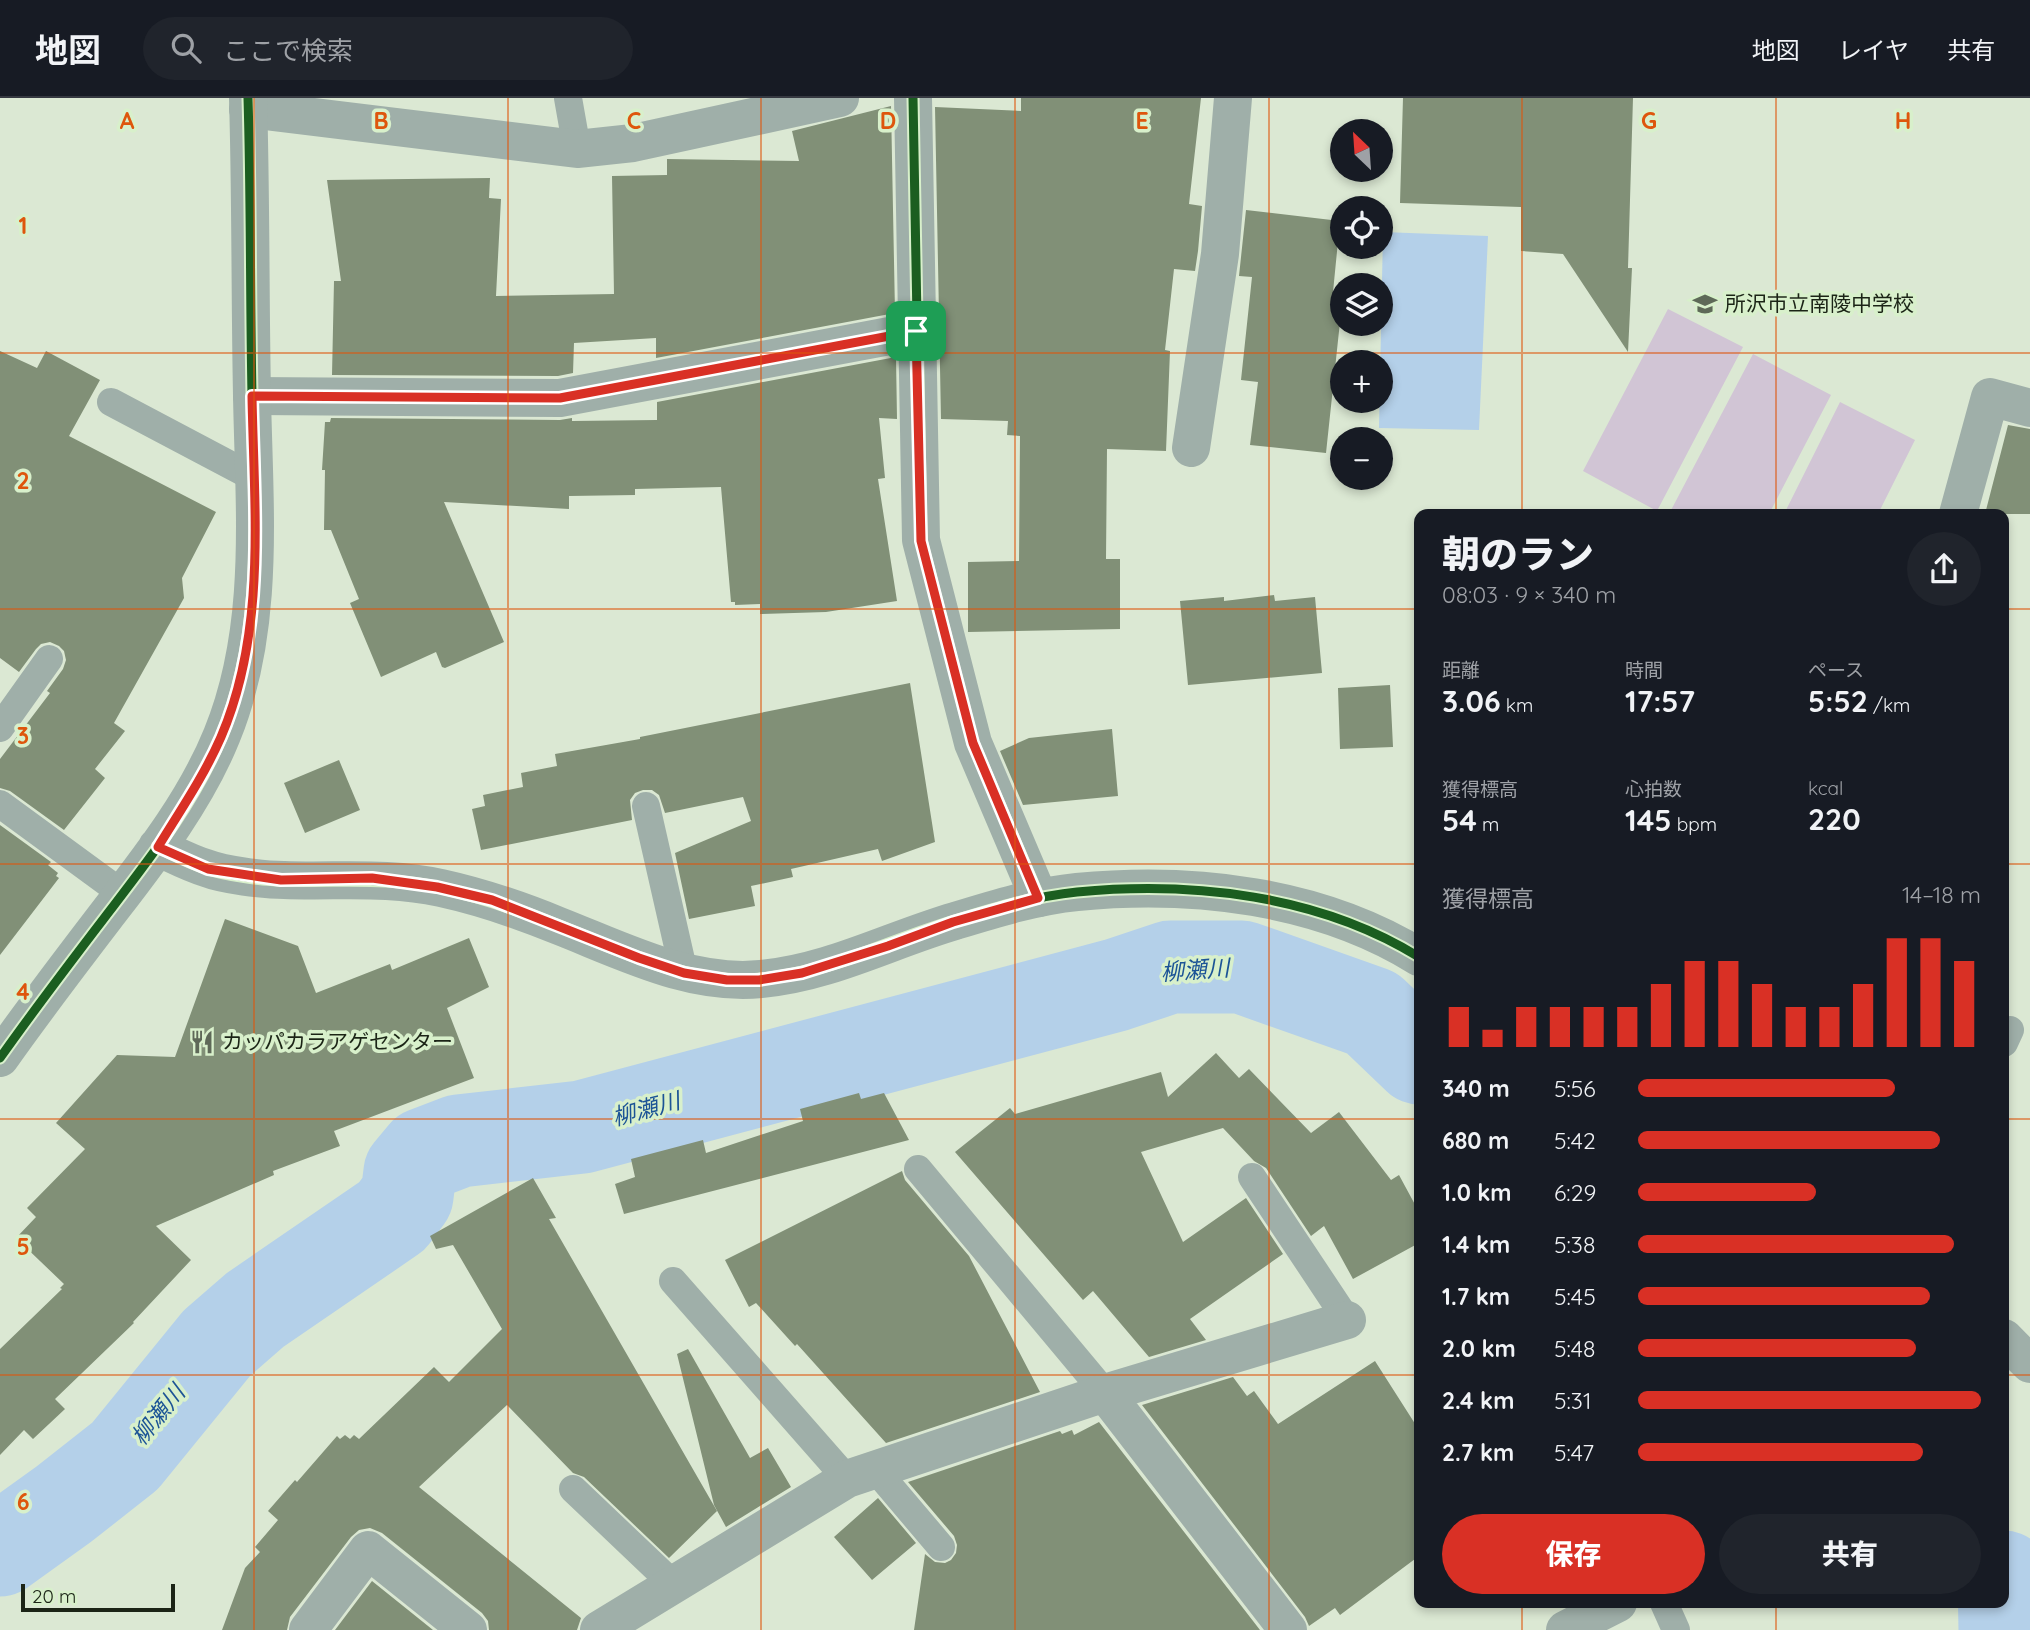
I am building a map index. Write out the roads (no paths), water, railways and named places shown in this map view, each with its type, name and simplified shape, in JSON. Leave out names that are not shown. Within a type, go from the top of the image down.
[{"type":"street","points":[[0,1058],[158,847],[204,773],[221,737],[243,669],[251,614],[255,538],[248,104],[577,149],[633,143],[765,106],[840,98]]},
{"type":"street","points":[[912,98],[921,541],[973,743],[1038,898]]},
{"type":"street","points":[[1191,447],[1220,254],[1233,98]]},
{"type":"street","points":[[252,396],[560,398],[916,331]]},
{"type":"street","points":[[1959,509],[1990,397],[2030,408]]},
{"type":"street","points":[[158,847],[208,869],[281,880],[372,878],[437,887],[492,900],[684,973],[727,980],[759,980],[802,973],[953,922],[1038,898],[1076,892],[1121,890],[1185,890],[1284,903],[1325,913],[1394,942],[1414,954]]},
{"type":"street","points":[[599,1630],[861,1474],[1105,1393],[1347,1320]]},
{"type":"street","points":[[2009,1343],[2030,1364]]},
{"type":"street","points":[[1105,1393],[1288,1630]]},
{"type":"street","points":[[308,1630],[368,1550],[468,1630]]},
{"type":"street","points":[[1565,1630],[1608,1608]]},
{"type":"lane","points":[[568,98],[577,149]]},
{"type":"lane","points":[[111,402],[253,477]]},
{"type":"lane","points":[[0,728],[49,659]]},
{"type":"lane","points":[[0,803],[123,894]]},
{"type":"lane","points":[[646,806],[684,973]]},
{"type":"lane","points":[[918,1169],[1105,1393]]},
{"type":"lane","points":[[1252,1177],[1347,1320]]},
{"type":"lane","points":[[673,1281],[861,1474],[941,1547]]},
{"type":"lane","points":[[573,1489],[673,1584]]},
{"type":"lane","points":[[1666,1608],[1676,1630]]},
{"type":"water","points":[[1393,232],[1488,236],[1479,430],[1379,427],[1379,413],[1393,413],[1393,350],[1381,350],[1381,336],[1393,336],[1393,273],[1382,273],[1382,259],[1393,259]]},
{"type":"waterway","name":"柳瀬川","points":[[0,1550],[125,1456],[217,1343],[255,1310],[392,1216],[407,1196],[410,1172],[425,1154],[459,1141],[582,1127],[1116,985],[1170,967],[1242,967],[1372,1013],[1414,1053]]},
{"type":"waterway","name":"柳瀬川","points":[[2005,1608],[2005,1630]]},
{"type":"place","name":"所沢市立南陵中学校","points":[[1705,304]]},
{"type":"place","name":"カッパカラアゲセンター","points":[[202,1042]]}]
